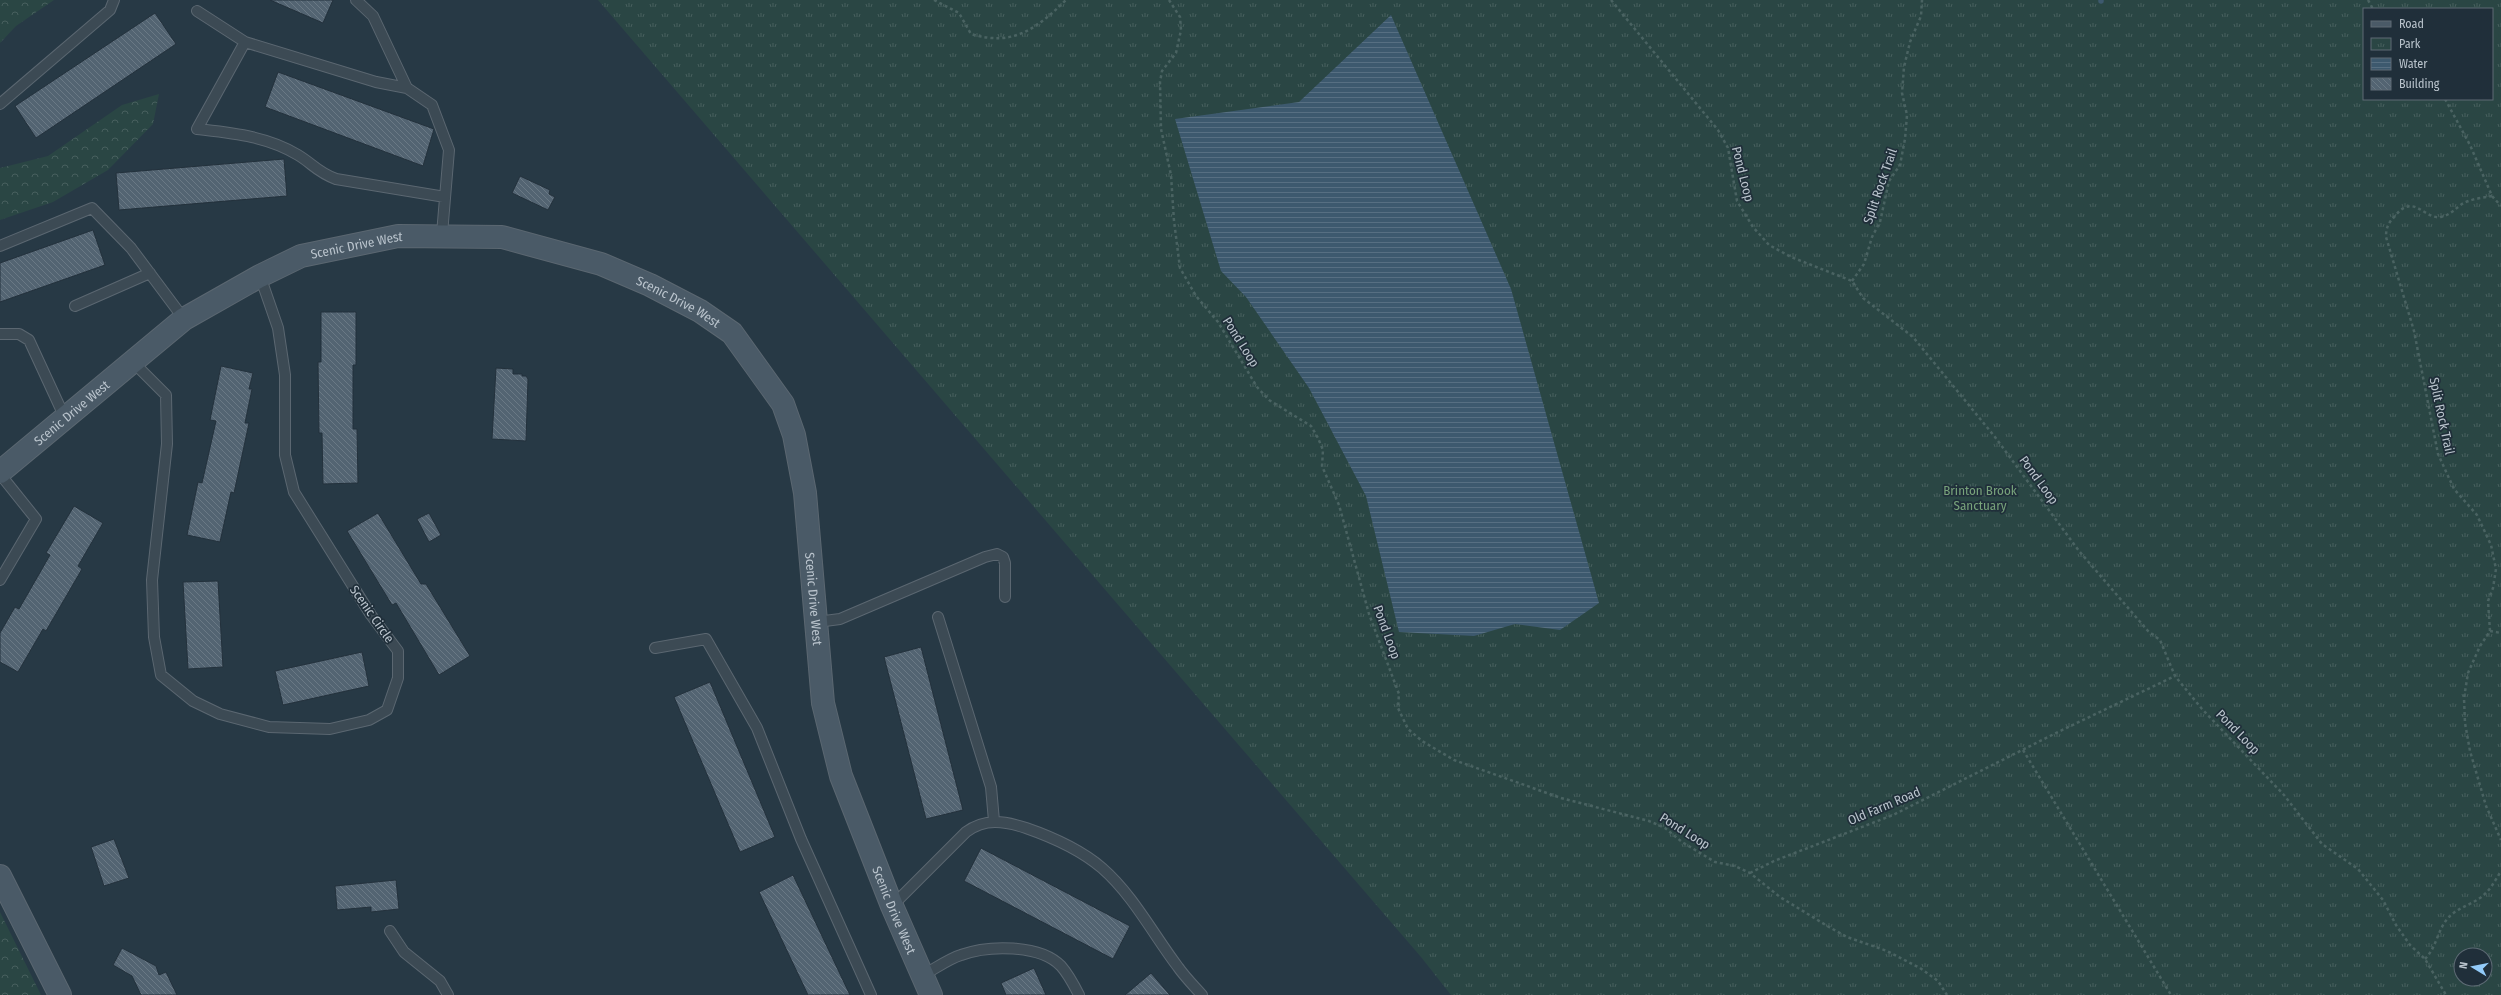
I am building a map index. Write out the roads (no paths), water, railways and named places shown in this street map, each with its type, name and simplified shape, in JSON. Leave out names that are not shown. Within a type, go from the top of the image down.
[{"type":"street","name":"Scenic Drive West","points":[[0,473],[184,320],[260,276],[302,256],[398,236],[442,234],[502,237],[601,264],[650,285],[700,311],[732,333],[783,404],[794,435],[805,493],[823,703],[841,776],[892,906],[932,995]]},
{"type":"street","points":[[0,876],[60,995]]},
{"type":"lane","points":[[0,104],[104,15],[114,0]]},
{"type":"lane","points":[[356,0],[373,16],[408,88]]},
{"type":"lane","points":[[198,11],[245,42],[376,82],[408,88],[432,105],[449,150],[442,234]]},
{"type":"lane","points":[[245,42],[197,129],[257,138],[282,146],[299,155],[320,173],[336,179],[445,197]]},
{"type":"lane","points":[[0,246],[92,208],[131,248],[184,320]]},
{"type":"lane","points":[[76,306],[150,274]]},
{"type":"lane","name":"Scenic Circle","points":[[133,362],[166,395],[167,444],[152,580],[154,637],[161,675],[193,701],[220,714],[270,727],[330,729],[368,720],[387,710],[398,678],[398,650],[371,615],[294,492],[285,455],[285,375],[278,328],[260,276]]},
{"type":"lane","points":[[0,334],[19,334],[29,340],[65,418]]},
{"type":"lane","points":[[0,473],[36,518],[0,580]]},
{"type":"lane","points":[[817,622],[840,619],[985,557],[997,554],[1003,557],[1005,563],[1005,597]]},
{"type":"lane","points":[[938,617],[991,787],[994,821]]},
{"type":"lane","points":[[655,648],[706,639],[758,728],[801,840],[871,995]]},
{"type":"lane","points":[[892,906],[966,832],[976,825],[994,821],[1040,832],[1086,856],[1102,869],[1143,916],[1178,968],[1202,995]]},
{"type":"lane","points":[[390,932],[404,952],[440,981],[448,995]]},
{"type":"lane","points":[[923,975],[960,955],[998,949],[1031,950],[1060,965],[1079,995]]},
{"type":"water","points":[[1391,15],[1511,289],[1599,603],[1560,630],[1515,624],[1474,636],[1399,632],[1366,496],[1309,388],[1246,297],[1221,271],[1175,119],[1299,102]]},
{"type":"park label","name":"Brinton Brook Sanctuary","points":[[1980,498]]}]
